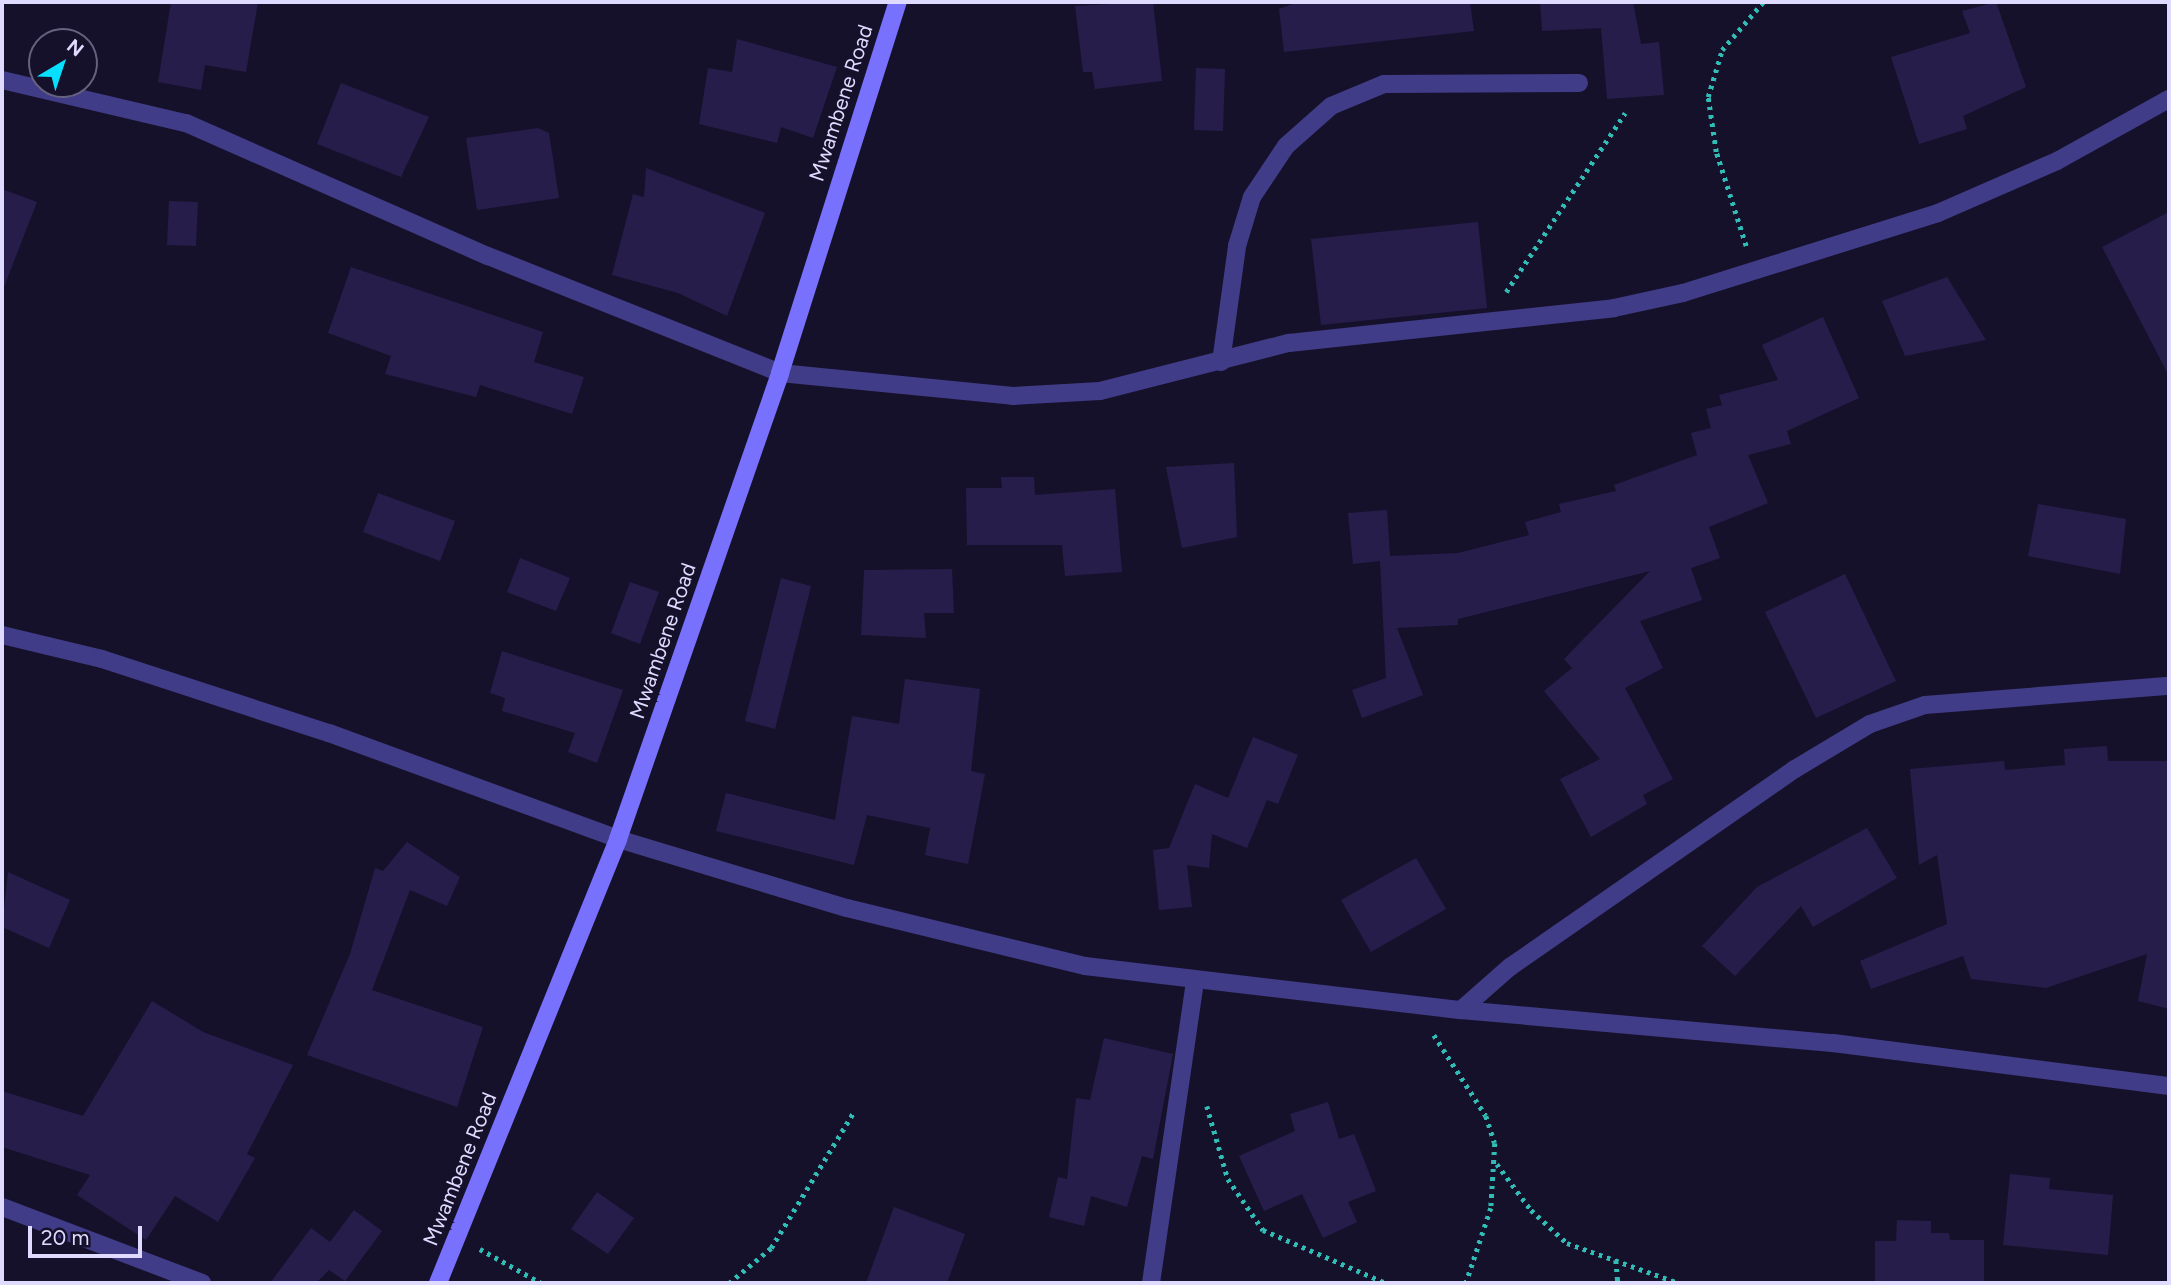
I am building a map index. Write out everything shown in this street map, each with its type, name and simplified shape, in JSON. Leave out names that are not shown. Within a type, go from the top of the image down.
[{"type":"street","name":"Mwambene Road","points":[[439,1283],[618,839],[780,373],[898,2]]},
{"type":"street","points":[[2,80],[186,123],[488,256],[780,373],[1013,396],[1100,391],[1302,341],[1489,324],[1614,308],[1754,274],[1938,212],[2090,145],[2169,99]]},
{"type":"street","points":[[1221,362],[1237,246],[1252,197],[1286,146],[1331,106],[1384,84],[1579,83]]},
{"type":"street","points":[[2,635],[102,659],[316,729],[618,839],[964,940],[1085,966],[1461,1010],[1833,1043],[2169,1086]]},
{"type":"street","points":[[1461,1010],[1510,967],[1795,769],[1870,724],[1925,705],[2169,686]]},
{"type":"street","points":[[1151,1283],[1195,980]]},
{"type":"street","points":[[2,1207],[202,1283]]},
{"type":"path","points":[[1754,274],[1716,152],[1708,97],[1722,50],[1763,2]]},
{"type":"path","points":[[1489,324],[1625,113]]},
{"type":"path","points":[[1412,1003],[1486,1116],[1496,1163],[1490,1208],[1466,1283]]},
{"type":"path","points":[[1183,1055],[1228,1179],[1263,1230],[1386,1283]]},
{"type":"path","points":[[729,1283],[771,1248],[853,1113]]},
{"type":"path","points":[[1496,1163],[1547,1227],[1567,1243],[1679,1283]]},
{"type":"path","points":[[458,1236],[541,1283]]},
{"type":"path","points":[[1616,1260],[1618,1283]]},
{"type":"building","points":[[171,2],[258,2],[246,72],[205,65],[201,90],[158,82]]},
{"type":"building","points":[[1153,2],[1162,81],[1095,89],[1092,72],[1083,72],[1075,6]]},
{"type":"building","points":[[1298,2],[1470,2],[1474,31],[1284,52],[1279,9]]},
{"type":"building","points":[[1540,2],[1633,2],[1641,44],[1659,42],[1664,95],[1607,99],[1601,28],[1542,31]]},
{"type":"building","points":[[1996,2],[2026,87],[1963,116],[1967,129],[1919,144],[1891,57],[1970,33],[1962,11]]},
{"type":"building","points":[[737,39],[837,67],[813,138],[781,127],[777,143],[699,124],[708,68],[732,72]]},
{"type":"building","points":[[1196,68],[1225,69],[1223,131],[1194,130]]},
{"type":"building","points":[[341,83],[429,117],[401,177],[317,144]]},
{"type":"building","points":[[538,128],[549,133],[559,198],[477,210],[466,138]]},
{"type":"building","points":[[646,168],[765,213],[727,316],[678,293],[612,275],[633,194],[644,197]]},
{"type":"building","points":[[2,189],[37,202],[4,287],[2,287]]},
{"type":"building","points":[[169,201],[198,202],[196,246],[167,245]]},
{"type":"building","points":[[2169,212],[2169,376],[2102,247]]},
{"type":"building","points":[[1478,222],[1487,308],[1321,325],[1311,239]]},
{"type":"building","points":[[351,267],[543,332],[534,362],[584,377],[572,414],[480,385],[476,397],[385,374],[391,356],[328,333]]},
{"type":"building","points":[[1947,277],[1986,340],[1905,356],[1882,301]]},
{"type":"building","points":[[1823,317],[1859,398],[1787,431],[1791,444],[1748,455],[1768,503],[1709,527],[1720,558],[1691,568],[1702,600],[1640,621],[1663,668],[1625,688],[1673,779],[1643,795],[1647,804],[1591,837],[1560,779],[1600,759],[1544,691],[1572,668],[1564,659],[1650,571],[1458,619],[1458,625],[1397,628],[1423,695],[1362,718],[1352,690],[1386,678],[1380,561],[1353,564],[1348,513],[1387,510],[1390,556],[1458,553],[1529,535],[1525,522],[1561,512],[1559,504],[1616,491],[1614,485],[1697,455],[1691,433],[1711,428],[1706,409],[1722,405],[1719,395],[1778,380],[1762,345]]},
{"type":"building","points":[[1234,463],[1237,537],[1182,548],[1166,467]]},
{"type":"building","points":[[1001,477],[1034,477],[1035,495],[1115,489],[1122,572],[1065,576],[1062,545],[967,545],[966,488],[1002,488]]},
{"type":"building","points":[[378,493],[455,521],[440,561],[363,532]]},
{"type":"building","points":[[2038,504],[2126,519],[2120,574],[2028,556]]},
{"type":"building","points":[[520,558],[570,578],[556,611],[507,592]]},
{"type":"building","points":[[952,569],[954,613],[924,613],[926,638],[861,635],[864,570]]},
{"type":"building","points":[[1845,574],[1896,681],[1816,718],[1765,612]]},
{"type":"building","points":[[781,578],[811,586],[775,729],[745,721]]},
{"type":"building","points":[[630,582],[659,592],[640,644],[611,633]]},
{"type":"building","points":[[502,651],[623,690],[597,763],[568,752],[575,733],[502,711],[505,698],[490,693]]},
{"type":"building","points":[[905,679],[980,689],[971,771],[985,774],[968,864],[925,855],[930,828],[867,815],[854,865],[716,831],[726,793],[835,820],[852,716],[899,724]]},
{"type":"building","points":[[1253,737],[1298,755],[1278,804],[1267,800],[1247,848],[1212,834],[1209,868],[1187,865],[1192,907],[1159,910],[1153,850],[1169,848],[1195,784],[1228,798]]},
{"type":"building","points":[[2107,746],[2108,761],[2169,761],[2169,1009],[2138,1001],[2147,954],[2046,988],[1971,979],[1963,956],[1871,989],[1860,961],[1947,924],[1937,855],[1919,865],[1910,769],[2004,761],[2005,770],[2065,765],[2064,749]]},
{"type":"building","points":[[1867,828],[1897,878],[1813,927],[1801,906],[1735,976],[1702,946],[1757,887]]},
{"type":"building","points":[[407,842],[460,877],[447,906],[410,890],[372,990],[483,1027],[457,1107],[307,1055],[350,954],[375,868],[383,871]]},
{"type":"building","points":[[1416,858],[1446,909],[1371,952],[1341,900]]},
{"type":"building","points":[[8,872],[70,900],[49,948],[2,927]]},
{"type":"building","points":[[152,1001],[203,1032],[293,1065],[247,1154],[255,1158],[218,1222],[175,1196],[146,1240],[77,1195],[90,1175],[2,1147],[2,1091],[83,1116]]},
{"type":"building","points":[[1104,1038],[1173,1054],[1153,1159],[1142,1156],[1127,1207],[1091,1196],[1084,1226],[1049,1217],[1058,1177],[1067,1179],[1076,1098],[1090,1100]]},
{"type":"building","points":[[1328,1102],[1339,1139],[1354,1134],[1376,1191],[1348,1202],[1357,1222],[1323,1238],[1302,1194],[1264,1211],[1239,1156],[1295,1131],[1290,1114]]},
{"type":"building","points":[[2010,1174],[2050,1178],[2049,1189],[2113,1195],[2108,1255],[2003,1245]]},
{"type":"building","points":[[597,1192],[634,1218],[608,1254],[571,1229]]},
{"type":"building","points":[[894,1207],[965,1234],[947,1283],[866,1283]]},
{"type":"building","points":[[354,1210],[382,1231],[345,1281],[329,1270],[316,1283],[270,1283],[311,1228],[330,1242]]},
{"type":"building","points":[[1897,1220],[1931,1221],[1931,1233],[1949,1233],[1950,1240],[1984,1240],[1984,1283],[1875,1283],[1875,1241],[1896,1241]]}]
